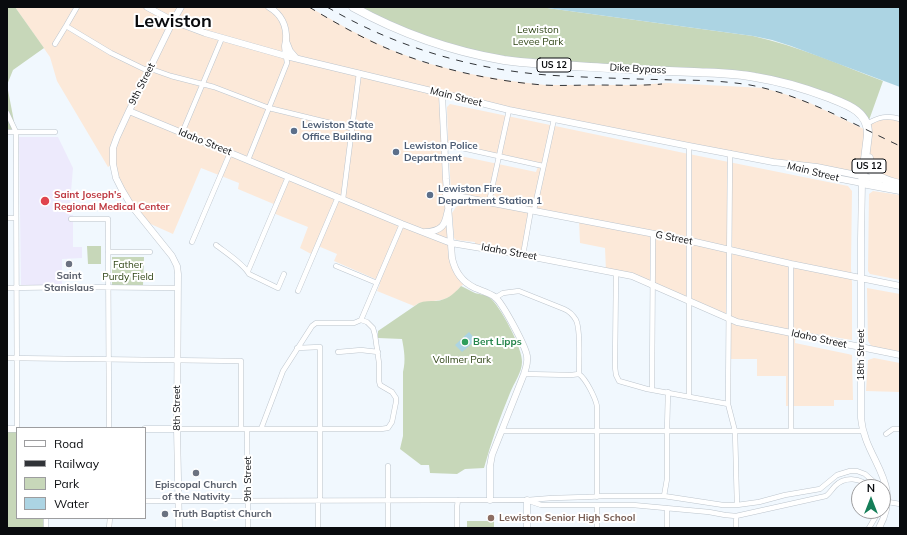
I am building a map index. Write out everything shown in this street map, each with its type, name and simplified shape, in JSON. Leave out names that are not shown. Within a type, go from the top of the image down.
[{"type":"highway","name":"Dike Bypass","points":[[353,7],[425,40],[503,60],[551,65],[753,76],[812,91],[845,104],[861,115],[867,124]]},
{"type":"highway","name":"US 12","points":[[863,180],[868,135],[867,124]]},
{"type":"highway","name":"US 12","points":[[868,135],[870,169],[877,175],[897,183]]},
{"type":"highway","name":"Main Street","points":[[863,180],[900,190]]},
{"type":"street","points":[[55,44],[77,7]]},
{"type":"street","name":"Main Street","points":[[147,7],[173,21],[222,38],[286,56],[509,110],[730,153],[819,174],[897,183]]},
{"type":"street","name":"9th Street","points":[[113,164],[113,148],[129,111],[181,7]]},
{"type":"street","points":[[248,160],[287,63],[284,23],[277,12],[269,7]]},
{"type":"street","points":[[66,26],[128,62],[144,69],[154,70],[171,76],[202,83],[269,108],[351,128]]},
{"type":"street","points":[[182,133],[222,38]]},
{"type":"street","points":[[260,48],[278,49],[285,43]]},
{"type":"street","points":[[285,43],[296,58]]},
{"type":"street","points":[[298,291],[340,198],[358,73]]},
{"type":"street","points":[[442,94],[446,194],[452,258],[455,269],[466,283],[489,294],[504,308],[524,346],[526,354],[527,363],[524,374],[492,455],[490,500]]},
{"type":"street","points":[[489,202],[509,110]]},
{"type":"street","name":"Idaho Street","points":[[129,111],[451,243],[632,276],[737,322],[900,355]]},
{"type":"street","points":[[7,113],[16,132],[17,427]]},
{"type":"street","points":[[867,124],[883,117],[891,117],[900,120]]},
{"type":"street","points":[[523,255],[532,210],[554,119]]},
{"type":"street","points":[[7,132],[55,132]]},
{"type":"street","points":[[444,144],[543,166]]},
{"type":"street","points":[[689,146],[689,397]]},
{"type":"street","points":[[192,242],[230,153]]},
{"type":"street","points":[[730,153],[728,404],[735,431],[737,505]]},
{"type":"street","name":"8th Street","points":[[113,164],[116,178],[122,190],[175,261],[178,274],[177,429],[179,528]]},
{"type":"street","points":[[248,271],[288,176]]},
{"type":"street","name":"18th Street","points":[[863,180],[861,418],[863,431],[884,479]]},
{"type":"street","name":"G Street","points":[[446,194],[729,249],[791,264],[900,286]]},
{"type":"street","points":[[423,232],[440,228],[446,219],[450,204],[454,200],[467,197]]},
{"type":"street","points":[[7,218],[16,218]]},
{"type":"street","points":[[71,219],[108,219],[109,427]]},
{"type":"street","points":[[361,320],[402,224]]},
{"type":"street","points":[[652,390],[653,234]]},
{"type":"street","points":[[216,245],[248,271],[249,274],[278,288],[284,274]]},
{"type":"street","points":[[108,252],[150,252]]},
{"type":"street","points":[[791,264],[791,431]]},
{"type":"street","points":[[336,266],[377,283]]},
{"type":"street","points":[[616,273],[615,367],[618,379],[621,382],[647,389],[728,404]]},
{"type":"street","points":[[7,288],[178,288]]},
{"type":"street","points":[[495,298],[503,293],[519,291],[569,311],[574,317],[578,328],[579,374],[582,376],[596,401],[597,406],[597,496]]},
{"type":"street","points":[[146,429],[261,429],[320,429],[381,429],[388,428],[392,422],[396,398],[392,392],[380,385],[379,382],[378,352],[373,328],[367,322],[361,320],[354,323],[316,323],[312,326],[279,379],[261,429]]},
{"type":"street","points":[[297,348],[320,347],[318,528]]},
{"type":"street","points":[[338,352],[361,350],[378,352]]},
{"type":"street","points":[[7,358],[241,361],[241,429]]},
{"type":"street","points":[[524,374],[579,374]]},
{"type":"street","points":[[664,496],[667,479],[666,431],[668,392]]},
{"type":"street","name":"9th Street","points":[[248,429],[248,528]]},
{"type":"street","points":[[886,434],[893,430],[900,429]]},
{"type":"street","points":[[501,431],[863,431]]},
{"type":"street","points":[[388,466],[388,528]]},
{"type":"street","points":[[146,501],[540,500],[546,498],[587,498],[597,496],[664,496],[723,505],[737,505],[759,502],[785,495],[820,489],[837,475],[850,471],[857,471],[865,474],[871,479]]},
{"type":"street","points":[[527,500],[541,505],[633,505],[736,516],[826,496],[836,484],[851,479]]},
{"type":"street","points":[[457,528],[456,507],[458,500]]},
{"type":"street","points":[[527,500],[527,528]]},
{"type":"street","points":[[597,506],[597,528]]},
{"type":"street","points":[[667,508],[667,528]]},
{"type":"street","points":[[736,516],[736,528]]},
{"type":"street","points":[[869,528],[874,519]]},
{"type":"shaded area","points":[[15,7],[309,7],[350,30],[389,49],[423,62],[465,73],[545,85],[634,85],[668,83],[764,88],[810,103],[868,131],[867,124],[881,117],[900,120],[900,183],[773,162],[442,94],[452,258],[466,283],[453,295],[447,298],[419,303],[414,306],[377,291],[380,281],[334,261],[337,254],[318,246],[313,255],[300,248],[308,227],[273,213],[276,205],[238,189],[239,183],[201,168],[173,234],[144,221],[131,205],[113,164],[108,167],[57,81],[50,57]]},
{"type":"shaded area","points":[[450,104],[848,186],[852,191],[852,340],[796,331],[795,343],[852,355],[853,400],[834,400],[834,406],[786,406],[786,376],[757,376],[757,359],[729,359],[728,319],[638,278],[606,271],[605,248],[580,243],[579,220],[531,210],[523,255],[475,246],[475,242],[456,240],[454,238],[452,213],[456,207],[462,203],[464,195],[451,193],[449,157],[451,154],[536,172],[539,164],[448,143],[447,107]]},
{"type":"shaded area","name":"Saint Joseph's Regional Medical Center","points":[[19,137],[58,137],[73,168],[69,215],[73,215],[73,247],[82,247],[82,258],[62,259],[62,285],[21,285]]},
{"type":"shaded area","points":[[873,191],[900,195],[900,280],[870,274],[868,271],[869,194]]},
{"type":"shaded area","points":[[867,288],[900,294],[900,352],[872,347],[868,341]]},
{"type":"shaded area","points":[[874,358],[900,363],[900,392],[866,391],[868,360]]},
{"type":"green space","points":[[7,7],[15,7],[44,48],[13,70],[7,85]]},
{"type":"green space","name":"Lewiston Levee Park","points":[[353,7],[540,7],[753,36],[803,50],[883,81],[868,123],[851,107],[769,79],[518,61],[425,40]]},
{"type":"green space","points":[[7,85],[16,132],[7,132]]},
{"type":"green space","points":[[87,246],[101,246],[101,264],[88,264]]},
{"type":"green space","name":"Father Purdy Field","points":[[112,257],[144,257],[143,285],[112,285]]},
{"type":"green space","name":"Vollmer Park","points":[[461,286],[475,293],[488,296],[494,302],[505,318],[519,347],[522,366],[499,420],[484,468],[465,469],[457,474],[430,473],[429,465],[421,465],[400,449],[403,436],[403,372],[405,359],[402,339],[378,338],[378,331],[419,303],[447,298]]},
{"type":"green space","points":[[7,429],[16,429],[16,519],[46,519],[46,528],[7,528]]},
{"type":"green space","points":[[467,521],[494,521],[494,528],[467,528]]},
{"type":"water","points":[[540,7],[900,7],[900,87],[772,40],[753,36]]},
{"type":"water","name":"Bert Lipps","points":[[469,332],[476,340],[462,352],[455,345]]},
{"type":"railway","points":[[309,7],[354,33],[401,54],[453,70],[489,78],[543,85],[662,84]]},
{"type":"railway","points":[[327,7],[354,22],[411,46],[441,56],[501,69],[532,74],[563,76],[703,81],[750,85],[808,103],[900,146]]},
{"type":"place","name":"Lewiston State Office Building","points":[[294,131]]},
{"type":"place","name":"Lewiston Police Department","points":[[396,152]]},
{"type":"place","name":"Lewiston Fire Department Station 1","points":[[430,195]]},
{"type":"place","name":"Saint Joseph's Regional Medical Center","points":[[45,201]]},
{"type":"place","name":"Saint Stanislaus","points":[[69,264]]},
{"type":"place","name":"Bert Lipps","points":[[465,342]]},
{"type":"place","name":"Episcopal Church of the Nativity","points":[[196,473]]},
{"type":"place","name":"Truth Baptist Church","points":[[165,514]]},
{"type":"place","name":"Lewiston Senior High School","points":[[491,518]]},
{"type":"district","name":"Lewiston","points":[[173,22]]}]
